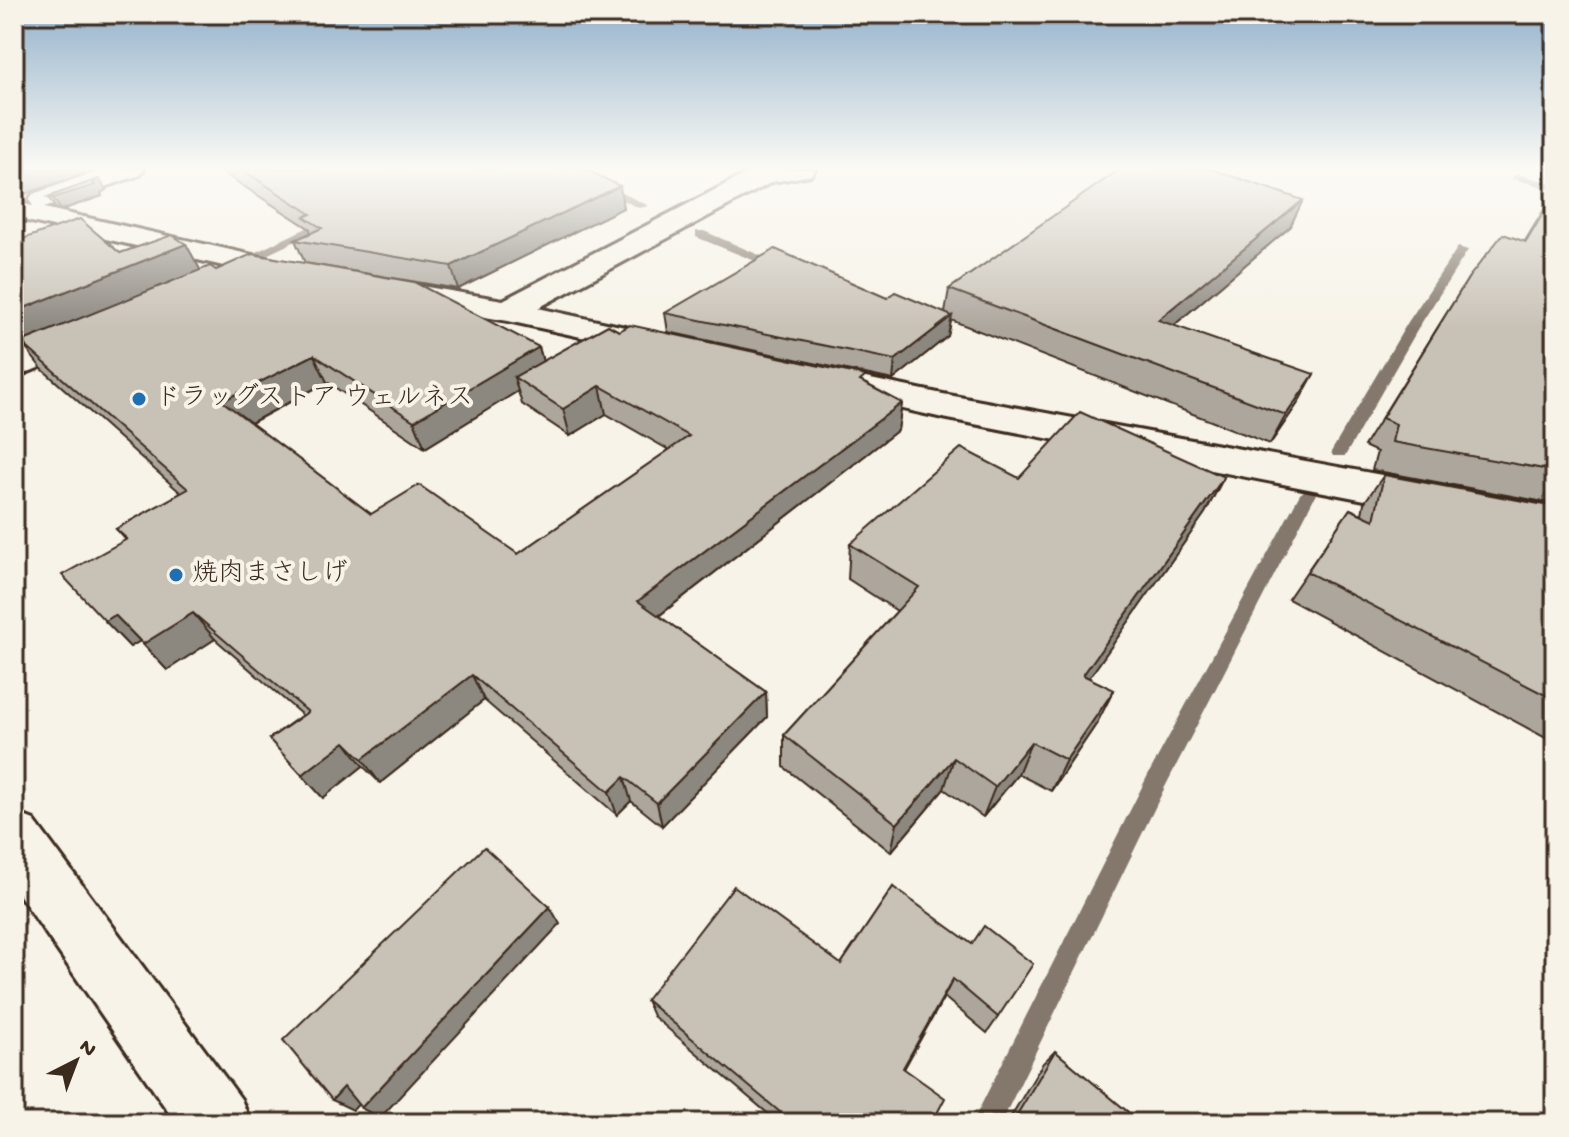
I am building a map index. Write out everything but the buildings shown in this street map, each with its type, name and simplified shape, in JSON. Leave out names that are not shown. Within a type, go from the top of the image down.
[{"type":"street","points":[[65,222],[252,266],[508,311],[679,348]]},
{"type":"street","points":[[508,311],[668,222]]},
{"type":"street","points":[[210,284],[252,266]]},
{"type":"street","points":[[14,367],[112,325]]},
{"type":"street","points":[[788,372],[943,406],[1555,522]]},
{"type":"street","points":[[14,839],[217,1123]]},
{"type":"waterway","points":[[258,254],[328,222]]},
{"type":"waterway","points":[[700,234],[781,267]]},
{"type":"waterway","points":[[1339,452],[1415,322],[1462,250]]},
{"type":"waterway","points":[[986,1123],[1157,780],[1308,494]]},
{"type":"place","name":"ドラッグストア ウェルネス","points":[[139,399]]},
{"type":"place","name":"焼肉まさしげ","points":[[176,575]]}]
